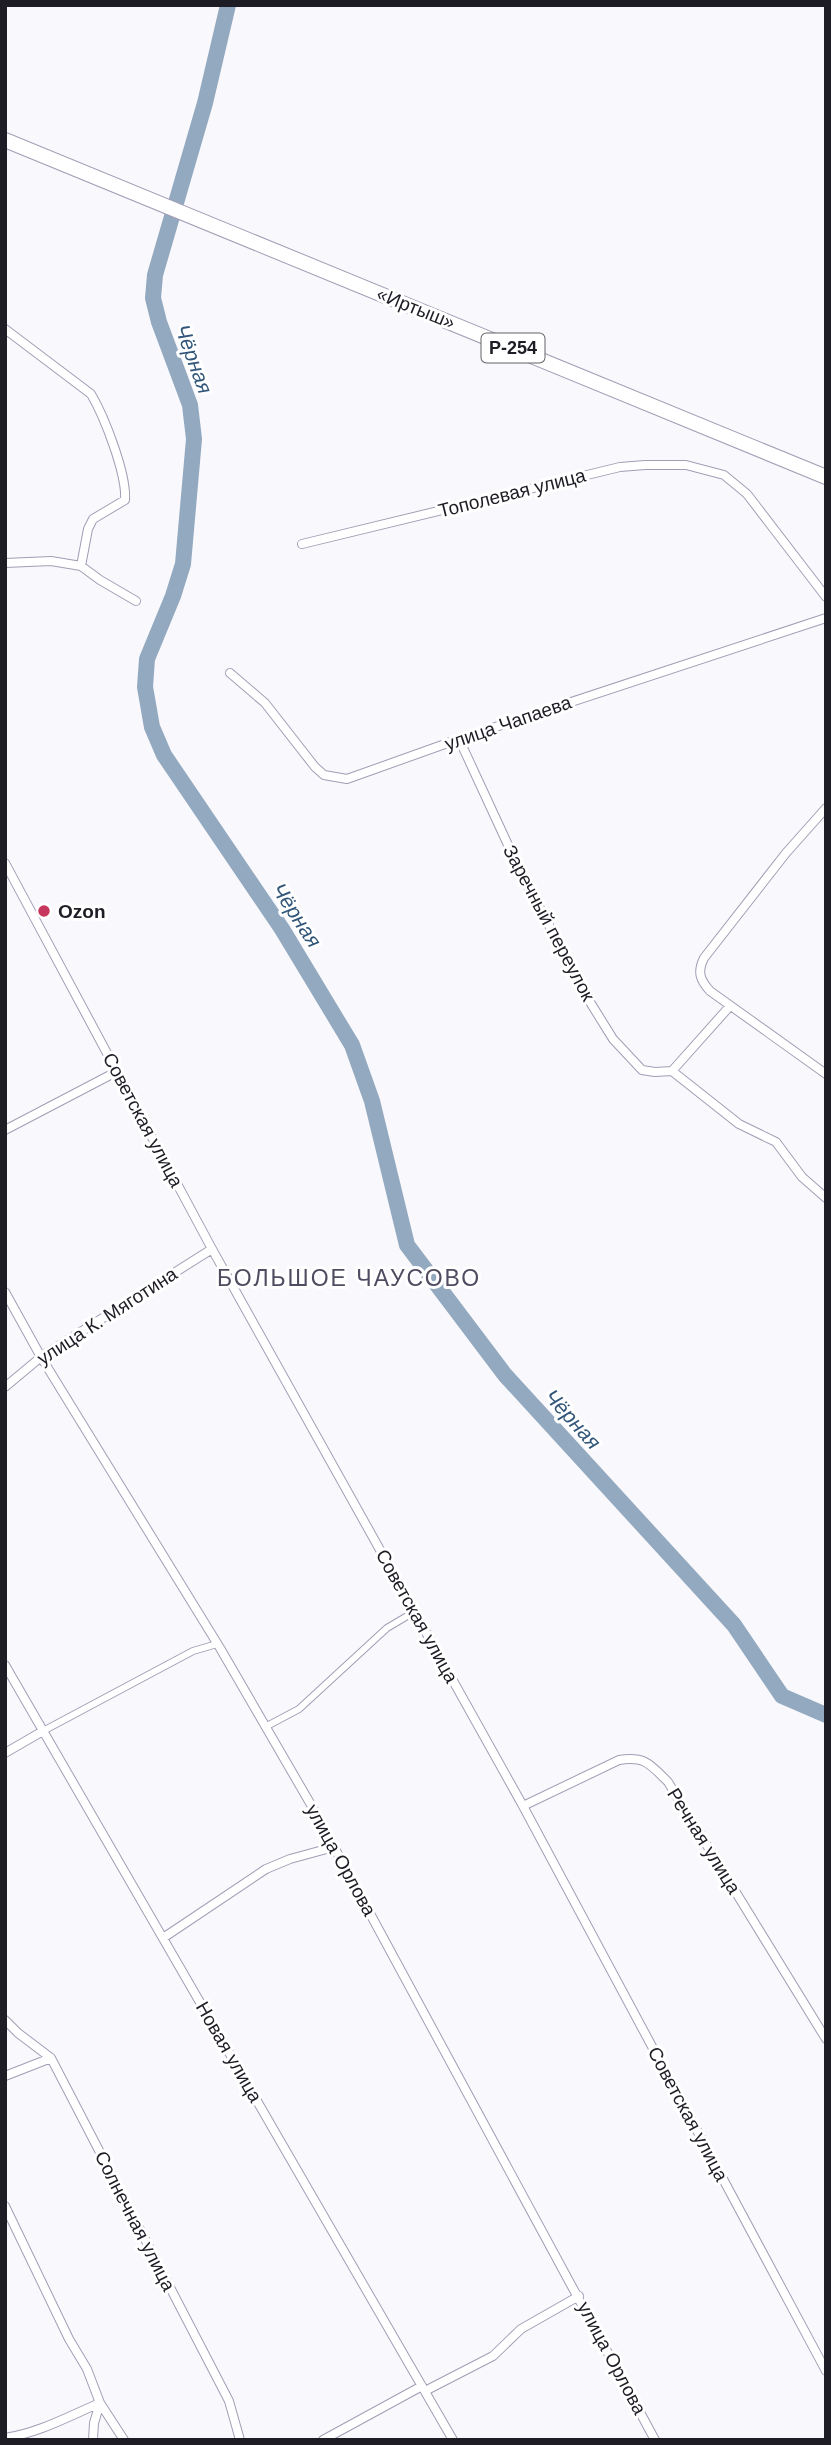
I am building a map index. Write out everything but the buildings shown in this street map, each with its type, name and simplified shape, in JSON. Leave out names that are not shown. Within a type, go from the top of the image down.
[{"type":"highway","name":"«Иртыш»","points":[[5,140],[826,477]]},
{"type":"street","points":[[5,329],[91,394],[100,409],[114,449],[125,499],[93,519],[88,528],[81,566]]},
{"type":"street","name":"Тополевая улица","points":[[302,544],[620,467],[686,465],[724,475],[747,494],[826,597]]},
{"type":"street","points":[[5,563],[51,561],[81,566],[135,601]]},
{"type":"street","name":"улица Чапаева","points":[[230,673],[265,703],[315,767],[324,775],[348,779],[460,739],[826,618]]},
{"type":"street","name":"Заречный переулок","points":[[460,739],[521,873],[590,1002],[613,1039],[642,1070],[671,1071]]},
{"type":"street","points":[[826,808],[786,853],[704,958],[700,967],[702,983],[710,991],[826,1074]]},
{"type":"street","name":"Советская улица","points":[[5,863],[212,1249],[523,1807],[826,2371]]},
{"type":"street","points":[[730,1006],[671,1071],[739,1124],[776,1142],[802,1177],[826,1198]]},
{"type":"street","points":[[5,1130],[116,1072]]},
{"type":"street","name":"улица К. Мяготина","points":[[5,1387],[41,1357],[212,1249]]},
{"type":"street","name":"улица Орлова","points":[[5,1292],[41,1357],[267,1726],[655,2440]]},
{"type":"street","points":[[267,1726],[299,1709],[387,1628],[414,1612]]},
{"type":"street","points":[[5,1753],[193,1651],[217,1644]]},
{"type":"street","name":"Новая улица","points":[[5,1665],[453,2440]]},
{"type":"street","name":"Речная улица","points":[[523,1807],[619,1760],[635,1758],[650,1763],[668,1782],[826,2039]]},
{"type":"street","points":[[163,1938],[266,1869],[290,1859],[334,1847]]},
{"type":"street","name":"Солнечная улица","points":[[5,2020],[51,2058],[229,2401],[240,2440]]},
{"type":"street","points":[[5,2076],[51,2058]]},
{"type":"street","points":[[5,2206],[69,2339],[87,2369],[100,2403],[124,2440]]},
{"type":"street","points":[[323,2440],[423,2388],[493,2356],[521,2329],[579,2296]]},
{"type":"street","points":[[5,2438],[47,2426],[100,2403]]},
{"type":"street","points":[[93,2440],[94,2423],[100,2403]]},
{"type":"waterway","name":"Чёрная","points":[[228,5],[205,103],[155,275],[153,298],[159,322],[190,405],[194,439],[183,564],[147,659],[145,687],[152,727],[164,755],[282,929],[352,1045],[372,1101],[407,1245],[505,1375],[734,1625],[782,1696],[826,1715]]},
{"type":"place","name":"Ozon","points":[[44,911]]},
{"type":"district","name":"БОЛЬШОЕ ЧАУСОВО","points":[[349,1278]]}]
